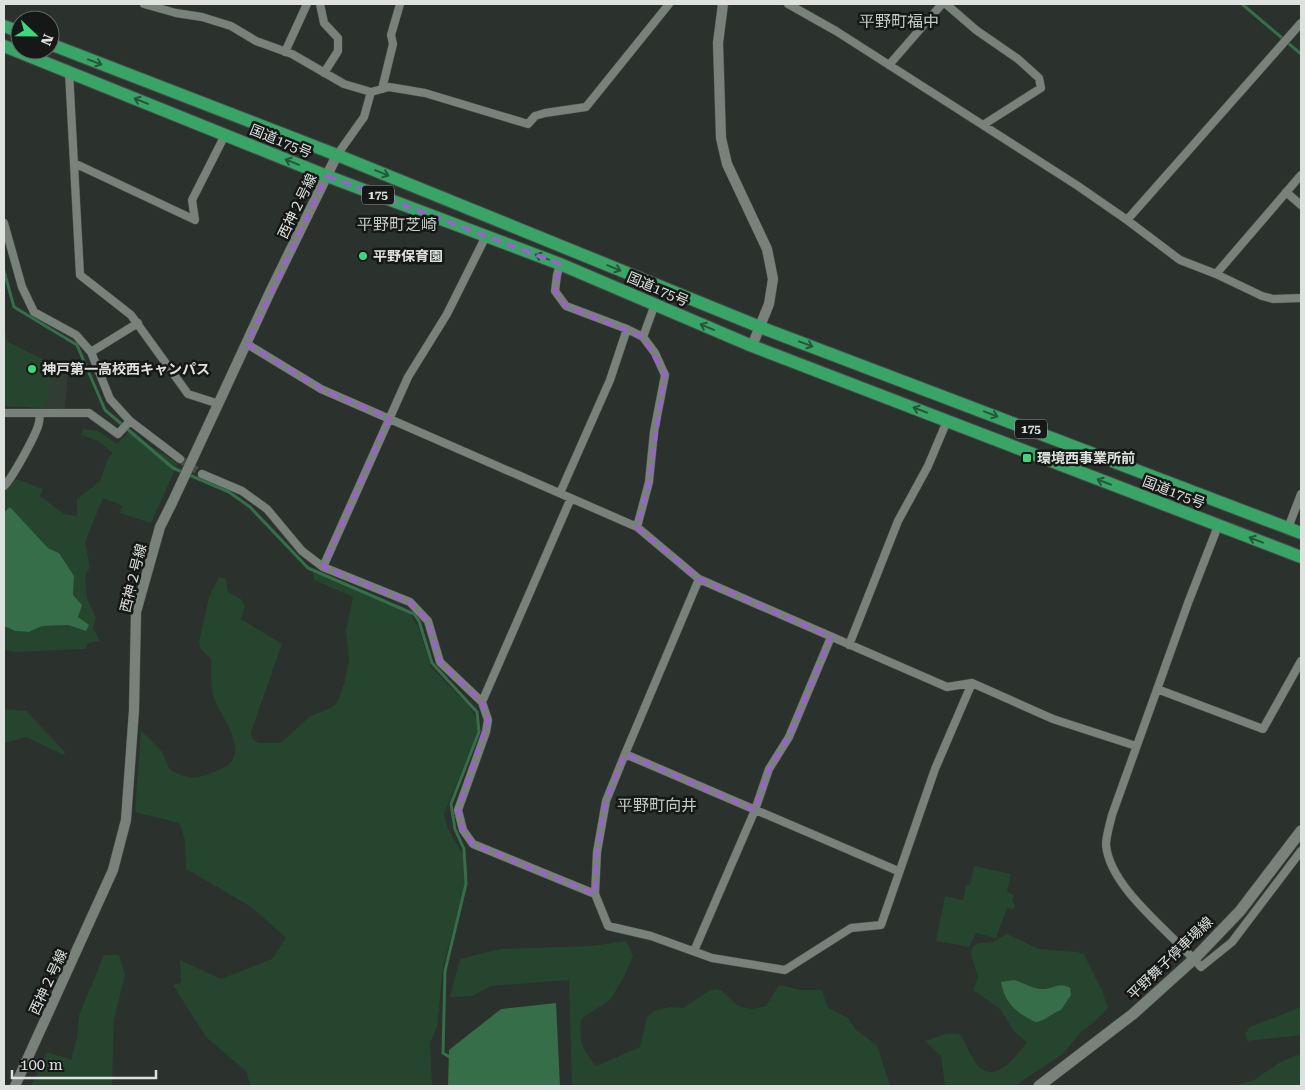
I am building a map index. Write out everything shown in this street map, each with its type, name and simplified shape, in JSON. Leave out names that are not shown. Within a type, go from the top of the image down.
[{"type":"highway","name":"国道175号","points":[[4,46],[327,176],[560,264],[752,346],[1301,557]]},
{"type":"highway","name":"国道175号","points":[[60,48],[337,155],[760,327],[1301,533]]},
{"type":"main road","name":"平野舞子停車場線","points":[[1040,1086],[1133,1014],[1194,959],[1240,911],[1301,831]]},
{"type":"street","points":[[144,4],[176,13],[202,17],[231,26],[256,41],[285,52],[344,84],[371,92],[388,87],[425,93],[528,124],[535,116],[545,112],[586,107],[669,4]]},
{"type":"street","points":[[285,52],[307,4]]},
{"type":"street","points":[[320,4],[324,23],[338,38],[338,51],[324,73]]},
{"type":"street","points":[[382,89],[393,44],[391,35],[400,4]]},
{"type":"street","points":[[723,4],[718,43],[722,138],[727,164],[767,249],[773,279],[770,304],[752,346]]},
{"type":"street","points":[[788,4],[801,10],[889,65],[1078,186],[1180,260],[1216,274],[1262,296],[1273,299],[1301,298]]},
{"type":"street","points":[[889,65],[942,4]]},
{"type":"street","points":[[946,4],[976,30],[1018,59],[1039,78],[1041,88],[983,125]]},
{"type":"street","points":[[1127,220],[1301,23]]},
{"type":"street","points":[[69,72],[80,275],[132,315],[188,394],[216,409]]},
{"type":"street","points":[[337,155],[364,117],[371,92]]},
{"type":"street","points":[[74,163],[195,220],[192,200],[225,135]]},
{"type":"street","name":"西神２号線","points":[[15,1086],[113,870],[126,820],[134,710],[136,612],[160,527],[271,290],[337,155]]},
{"type":"street","points":[[1216,274],[1301,175]]},
{"type":"street","points":[[1286,192],[1301,206]]},
{"type":"street","points":[[4,223],[22,287],[34,312],[76,335],[91,352],[110,399],[130,421],[180,460]]},
{"type":"street","points":[[323,566],[408,377],[447,314],[486,236]]},
{"type":"street","points":[[560,264],[556,275],[555,291],[566,306],[643,337],[655,353],[665,375],[654,432],[649,482],[637,527]]},
{"type":"street","points":[[643,337],[655,304]]},
{"type":"street","points":[[91,352],[138,324]]},
{"type":"street","points":[[560,493],[610,380],[627,329]]},
{"type":"street","points":[[247,344],[321,389],[637,527],[699,579],[947,687],[972,683],[1052,719],[1136,746]]},
{"type":"street","points":[[4,413],[89,413],[118,434],[130,421]]},
{"type":"street","points":[[4,486],[16,471],[39,423],[40,414]]},
{"type":"street","points":[[849,645],[898,521],[928,466],[947,421]]},
{"type":"street","points":[[202,474],[242,491],[267,509],[302,551],[323,566],[410,602],[428,621],[440,662],[482,702],[488,720],[486,732],[458,810],[463,830],[473,844],[595,894]]},
{"type":"street","points":[[1288,528],[1301,494]]},
{"type":"street","points":[[482,702],[571,498]]},
{"type":"street","points":[[1218,526],[1136,746],[1112,815],[1106,844],[1112,867],[1128,891],[1201,967],[1232,942],[1301,851]]},
{"type":"street","points":[[699,579],[606,801],[597,852],[595,894],[608,926],[651,936],[712,958],[785,970],[851,928],[881,925],[898,871],[935,769],[972,683]]},
{"type":"street","points":[[694,952],[755,810],[769,769],[789,737],[831,637]]},
{"type":"street","points":[[1157,689],[1263,729],[1301,660]]},
{"type":"street","points":[[625,754],[898,871]]},
{"type":"highlighted area","points":[[327,176],[560,264],[555,291],[566,306],[643,337],[665,375],[649,482],[637,527],[699,579],[831,637],[789,737],[769,769],[755,810],[625,754],[606,801],[597,852],[595,894],[473,844],[463,830],[458,810],[488,720],[482,702],[440,662],[428,621],[410,602],[323,567],[389,418],[321,389],[247,344]]},
{"type":"shaded area","name":"神戸第一高校西キャンパス","points":[[4,326],[8,342],[68,373],[65,409],[4,406]]},
{"type":"shaded area","name":"神戸第一高校西キャンパス","points":[[4,342],[8,342],[54,365],[45,408],[4,406]]},
{"type":"shaded area","points":[[83,429],[99,431],[117,444],[131,429],[151,447],[178,463],[151,523],[120,513],[123,506],[103,498],[85,542],[90,567],[85,576],[87,598],[96,618],[93,628],[100,641],[88,643],[86,649],[15,652],[4,650],[4,627],[15,631],[29,632],[42,626],[68,625],[86,631],[78,617],[73,595],[74,576],[59,553],[48,548],[10,507],[4,512],[4,492],[16,479],[43,489],[40,496],[64,514],[77,516],[77,499],[100,481],[108,458],[113,453],[98,441],[81,435]]},
{"type":"shaded area","points":[[10,507],[48,548],[59,553],[74,576],[73,595],[82,605],[78,617],[89,625],[86,631],[68,625],[42,626],[29,632],[15,631],[4,627],[4,512]]},
{"type":"shaded area","points":[[313,570],[406,609],[418,626],[431,667],[470,707],[480,726],[444,814],[448,829],[466,860],[468,875],[443,967],[437,1027],[430,1043],[432,1086],[249,1086],[246,1071],[206,1037],[173,985],[181,983],[180,960],[221,979],[272,959],[286,938],[250,906],[186,869],[185,840],[179,823],[135,812],[141,731],[161,750],[170,770],[187,777],[196,777],[214,772],[228,765],[233,758],[235,750],[231,731],[213,694],[211,659],[201,649],[199,642],[209,597],[219,577],[226,579],[228,592],[241,599],[245,606],[241,619],[282,644],[251,732],[252,739],[259,743],[281,743],[309,717],[331,708],[337,703],[345,681],[349,659],[346,630],[353,597],[314,580]]},
{"type":"shaded area","points":[[4,709],[26,711],[65,752],[64,755],[26,737],[4,743]]},
{"type":"shaded area","points":[[974,866],[1011,874],[1007,892],[1014,895],[1012,900],[1015,905],[1014,909],[1007,908],[996,938],[976,933],[969,947],[936,941],[945,896],[963,900],[966,885],[970,885]]},
{"type":"shaded area","points":[[1007,934],[1039,949],[1084,954],[1103,993],[1108,1008],[1098,1019],[1081,1032],[1063,1054],[1016,1086],[945,1086],[941,1056],[925,1041],[947,1034],[961,1035],[979,1067],[993,1072],[1012,1061],[1027,1043],[1014,1031],[1001,1010],[973,990],[978,977],[971,955],[972,947],[979,943],[993,942]],"holes":[[[1014,980],[1039,989],[1063,985],[1070,988],[1068,998],[1061,1010],[1054,1012],[1039,1022]]]},
{"type":"shaded area","points":[[626,941],[633,956],[624,977],[610,1000],[581,1019],[580,1034],[582,1044],[596,1066],[640,1047],[647,1017],[654,1011],[669,1007],[683,1008],[709,991],[716,989],[722,991],[738,1006],[752,1009],[766,1006],[779,985],[801,990],[822,990],[828,1008],[848,1018],[856,1030],[877,1045],[890,1086],[572,1086],[569,980],[491,986],[472,996],[450,997],[460,959],[500,949],[592,946]]},
{"type":"shaded area","points":[[104,955],[119,955],[125,975],[114,1019],[112,1086],[31,1086],[47,1052],[71,1060],[77,1038],[79,1015]]},
{"type":"shaded area","points":[[1014,980],[1039,989],[1063,985],[1070,988],[1071,995],[1061,1010],[1042,1021],[1035,1022],[1017,1011],[1005,996],[1001,982]]},
{"type":"shaded area","points":[[556,1003],[560,1086],[448,1086],[449,1050],[501,1009]]},
{"type":"shaded area","points":[[1301,1007],[1301,1035],[1247,1041],[1245,1034],[1250,1027]]},
{"type":"shaded area","points":[[1301,1054],[1301,1086],[1238,1086],[1239,1084],[1254,1080],[1282,1061]]},
{"type":"waterway","points":[[1242,4],[1301,54]]},
{"type":"waterway","points":[[4,271],[14,307],[77,345],[105,410],[173,468],[229,492],[250,507],[308,568],[414,614],[419,621],[432,663],[477,712],[479,732],[451,804],[455,829],[464,849],[466,884],[445,971],[443,1053],[451,1058]]},
{"type":"tunnel","points":[[180,459],[202,474]]},
{"type":"place","name":"平野保育園","points":[[363,256]]},
{"type":"place","name":"神戸第一高校西キャンパス","points":[[32,369]]},
{"type":"place","name":"環境西事業所前","points":[[1027,458]]},
{"type":"district","name":"平野町福中","points":[[899,21]]},
{"type":"district","name":"平野町芝崎","points":[[397,224]]},
{"type":"district","name":"平野町向井","points":[[657,805]]}]
